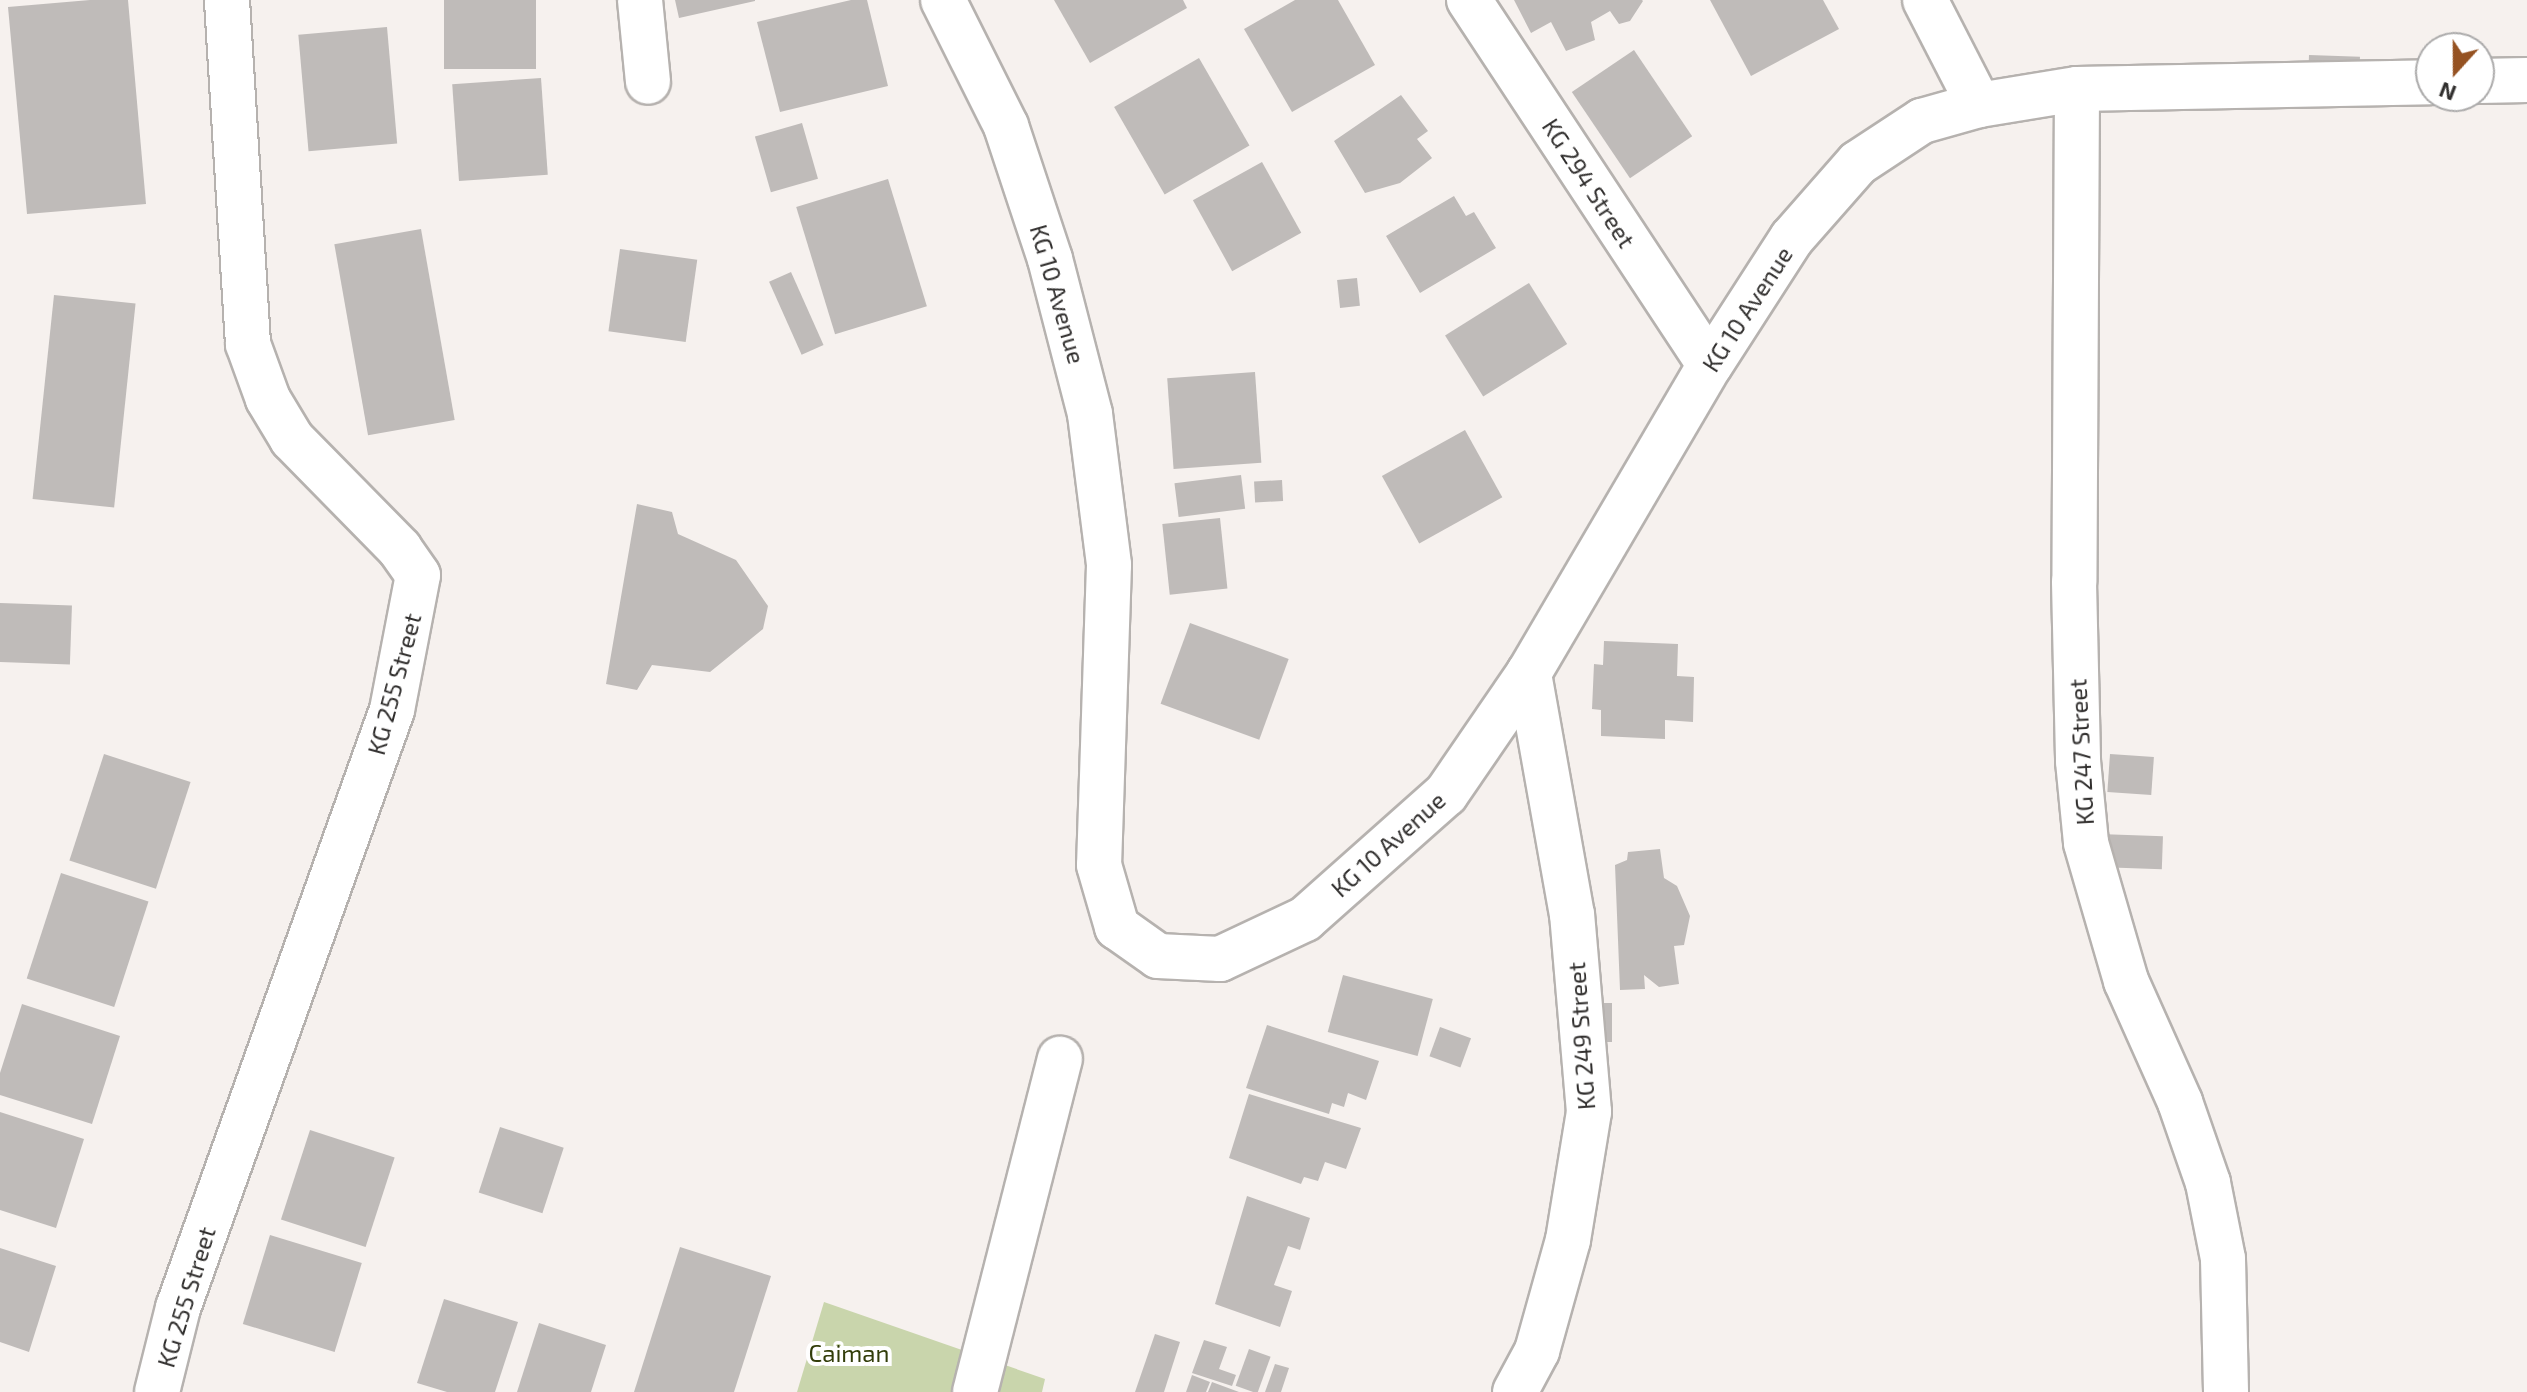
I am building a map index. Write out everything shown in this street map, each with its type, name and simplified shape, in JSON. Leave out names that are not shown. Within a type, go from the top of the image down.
[{"type":"street","name":"KG 255 Street","points":[[157,1392],[178,1308],[392,710],[418,575],[400,549],[292,439],[268,399],[248,344],[227,0]]},
{"type":"street","points":[[640,0],[648,82]]},
{"type":"street","name":"KG 294 Street","points":[[1469,0],[1710,365]]},
{"type":"street","points":[[1925,0],[1979,105]]},
{"type":"street","name":"KG 10 Avenue","points":[[947,2],[1006,126],[1050,259],[1090,414],[1109,565],[1099,865],[1117,927],[1158,956],[1220,959],[1305,919],[1446,794],[1529,673],[1710,365],[1792,238],[1858,163],[1922,121],[1979,105],[2077,89],[2415,82]]},
{"type":"street","points":[[2495,81],[2527,80]]},
{"type":"street","name":"KG 247 Street","points":[[2077,89],[2074,582],[2078,761],[2086,843],[2126,981],[2180,1102],[2208,1183],[2223,1259],[2226,1392]]},
{"type":"street","name":"KG 249 Street","points":[[1515,1392],[1537,1351],[1568,1240],[1589,1112],[1572,915],[1529,673]]},
{"type":"street","points":[[975,1392],[1060,1059]]},
{"type":"green space","name":"Caiman","points":[[824,1302],[1045,1379],[1042,1392],[797,1392]]},
{"type":"building","points":[[128,0],[146,204],[27,214],[8,7]]},
{"type":"building","points":[[444,0],[536,0],[536,69],[444,69]]},
{"type":"building","points":[[675,0],[755,0],[755,1],[679,18]]},
{"type":"building","points":[[851,0],[867,0],[888,86],[780,112],[757,22]]},
{"type":"building","points":[[1054,0],[1183,0],[1187,8],[1090,63]]},
{"type":"building","points":[[1295,0],[1338,0],[1375,65],[1292,112],[1244,29]]},
{"type":"building","points":[[1514,0],[1643,1],[1630,21],[1619,24],[1610,11],[1591,22],[1595,40],[1566,51],[1551,22],[1531,33]]},
{"type":"building","points":[[1710,0],[1823,0],[1839,29],[1751,76]]},
{"type":"building","points":[[387,27],[397,144],[309,151],[298,35]]},
{"type":"building","points":[[1634,50],[1692,136],[1630,178],[1572,92]]},
{"type":"building","points":[[2309,55],[2360,57],[2359,73],[2308,71]]},
{"type":"building","points":[[1199,58],[1250,145],[1165,194],[1114,107]]},
{"type":"building","points":[[541,78],[548,175],[459,181],[452,84]]},
{"type":"building","points":[[1401,95],[1428,131],[1417,139],[1432,158],[1400,183],[1365,193],[1334,141]]},
{"type":"building","points":[[802,123],[818,179],[771,192],[755,137]]},
{"type":"building","points":[[1262,162],[1301,233],[1232,271],[1193,200]]},
{"type":"building","points":[[888,179],[927,306],[835,334],[796,207]]},
{"type":"building","points":[[1454,196],[1466,216],[1474,212],[1496,248],[1420,293],[1386,236]]},
{"type":"building","points":[[421,229],[455,420],[368,435],[334,244]]},
{"type":"building","points":[[620,249],[697,260],[686,342],[608,331]]},
{"type":"building","points":[[791,272],[824,345],[802,355],[769,282]]},
{"type":"building","points":[[1357,278],[1360,306],[1340,308],[1337,280]]},
{"type":"building","points":[[1529,283],[1567,344],[1483,397],[1445,335]]},
{"type":"building","points":[[54,295],[136,304],[114,507],[33,499]]},
{"type":"building","points":[[1255,372],[1261,463],[1174,469],[1167,378]]},
{"type":"building","points":[[1465,430],[1502,497],[1419,543],[1382,476]]},
{"type":"building","points":[[1241,475],[1245,509],[1179,517],[1174,483]]},
{"type":"building","points":[[1282,480],[1283,501],[1255,502],[1254,481]]},
{"type":"building","points":[[637,504],[672,512],[678,534],[736,560],[768,606],[763,629],[710,672],[652,665],[637,690],[606,684]]},
{"type":"building","points":[[1220,518],[1227,589],[1170,595],[1162,524]]},
{"type":"building","points":[[0,603],[72,606],[70,664],[0,662]]},
{"type":"building","points":[[1190,623],[1289,659],[1259,740],[1161,704]]},
{"type":"building","points":[[1604,641],[1678,644],[1677,676],[1694,677],[1693,722],[1665,720],[1665,739],[1601,736],[1601,710],[1592,709],[1594,664],[1603,665]]},
{"type":"building","points":[[104,754],[191,782],[156,889],[69,861]]},
{"type":"building","points":[[2110,754],[2154,757],[2151,795],[2107,792]]},
{"type":"building","points":[[2099,834],[2163,836],[2162,869],[2098,867]]},
{"type":"building","points":[[1660,849],[1664,878],[1677,886],[1690,916],[1684,945],[1674,946],[1679,984],[1659,987],[1644,975],[1645,989],[1620,990],[1615,865],[1627,860],[1628,852]]},
{"type":"building","points":[[61,873],[148,901],[114,1007],[27,979]]},
{"type":"building","points":[[1343,975],[1433,999],[1418,1056],[1328,1032]]},
{"type":"building","points":[[1595,1003],[1612,1003],[1612,1042],[1595,1042]]},
{"type":"building","points":[[22,1004],[120,1036],[92,1124],[0,1095],[0,1073]]},
{"type":"building","points":[[1267,1025],[1379,1061],[1366,1100],[1348,1093],[1344,1107],[1332,1103],[1329,1114],[1246,1088]]},
{"type":"building","points":[[1440,1027],[1471,1038],[1460,1067],[1429,1056]]},
{"type":"building","points":[[1249,1094],[1361,1128],[1346,1169],[1325,1162],[1318,1181],[1304,1177],[1301,1184],[1229,1158]]},
{"type":"building","points":[[0,1112],[84,1139],[56,1228],[0,1210]]},
{"type":"building","points":[[500,1127],[564,1148],[542,1213],[479,1193]]},
{"type":"building","points":[[310,1130],[395,1158],[366,1247],[281,1219]]},
{"type":"building","points":[[1247,1196],[1310,1218],[1300,1250],[1288,1246],[1274,1285],[1292,1291],[1280,1327],[1215,1304]]},
{"type":"building","points":[[270,1235],[362,1263],[335,1352],[243,1324]]},
{"type":"building","points":[[680,1247],[771,1276],[734,1392],[634,1392]]},
{"type":"building","points":[[0,1248],[56,1266],[29,1352],[0,1342]]},
{"type":"building","points":[[444,1299],[518,1322],[495,1392],[447,1392],[417,1383]]},
{"type":"building","points":[[539,1323],[606,1345],[591,1392],[517,1392]]},
{"type":"building","points":[[1155,1334],[1180,1342],[1164,1392],[1135,1392]]},
{"type":"building","points":[[1204,1340],[1227,1347],[1219,1369],[1236,1375],[1232,1386],[1192,1373]]},
{"type":"building","points":[[1249,1349],[1271,1357],[1258,1392],[1236,1386]]},
{"type":"building","points":[[1275,1364],[1289,1368],[1281,1392],[1265,1392]]},
{"type":"building","points":[[1192,1375],[1210,1382],[1206,1392],[1186,1392]]},
{"type":"building","points":[[1212,1382],[1239,1392],[1208,1392]]}]
